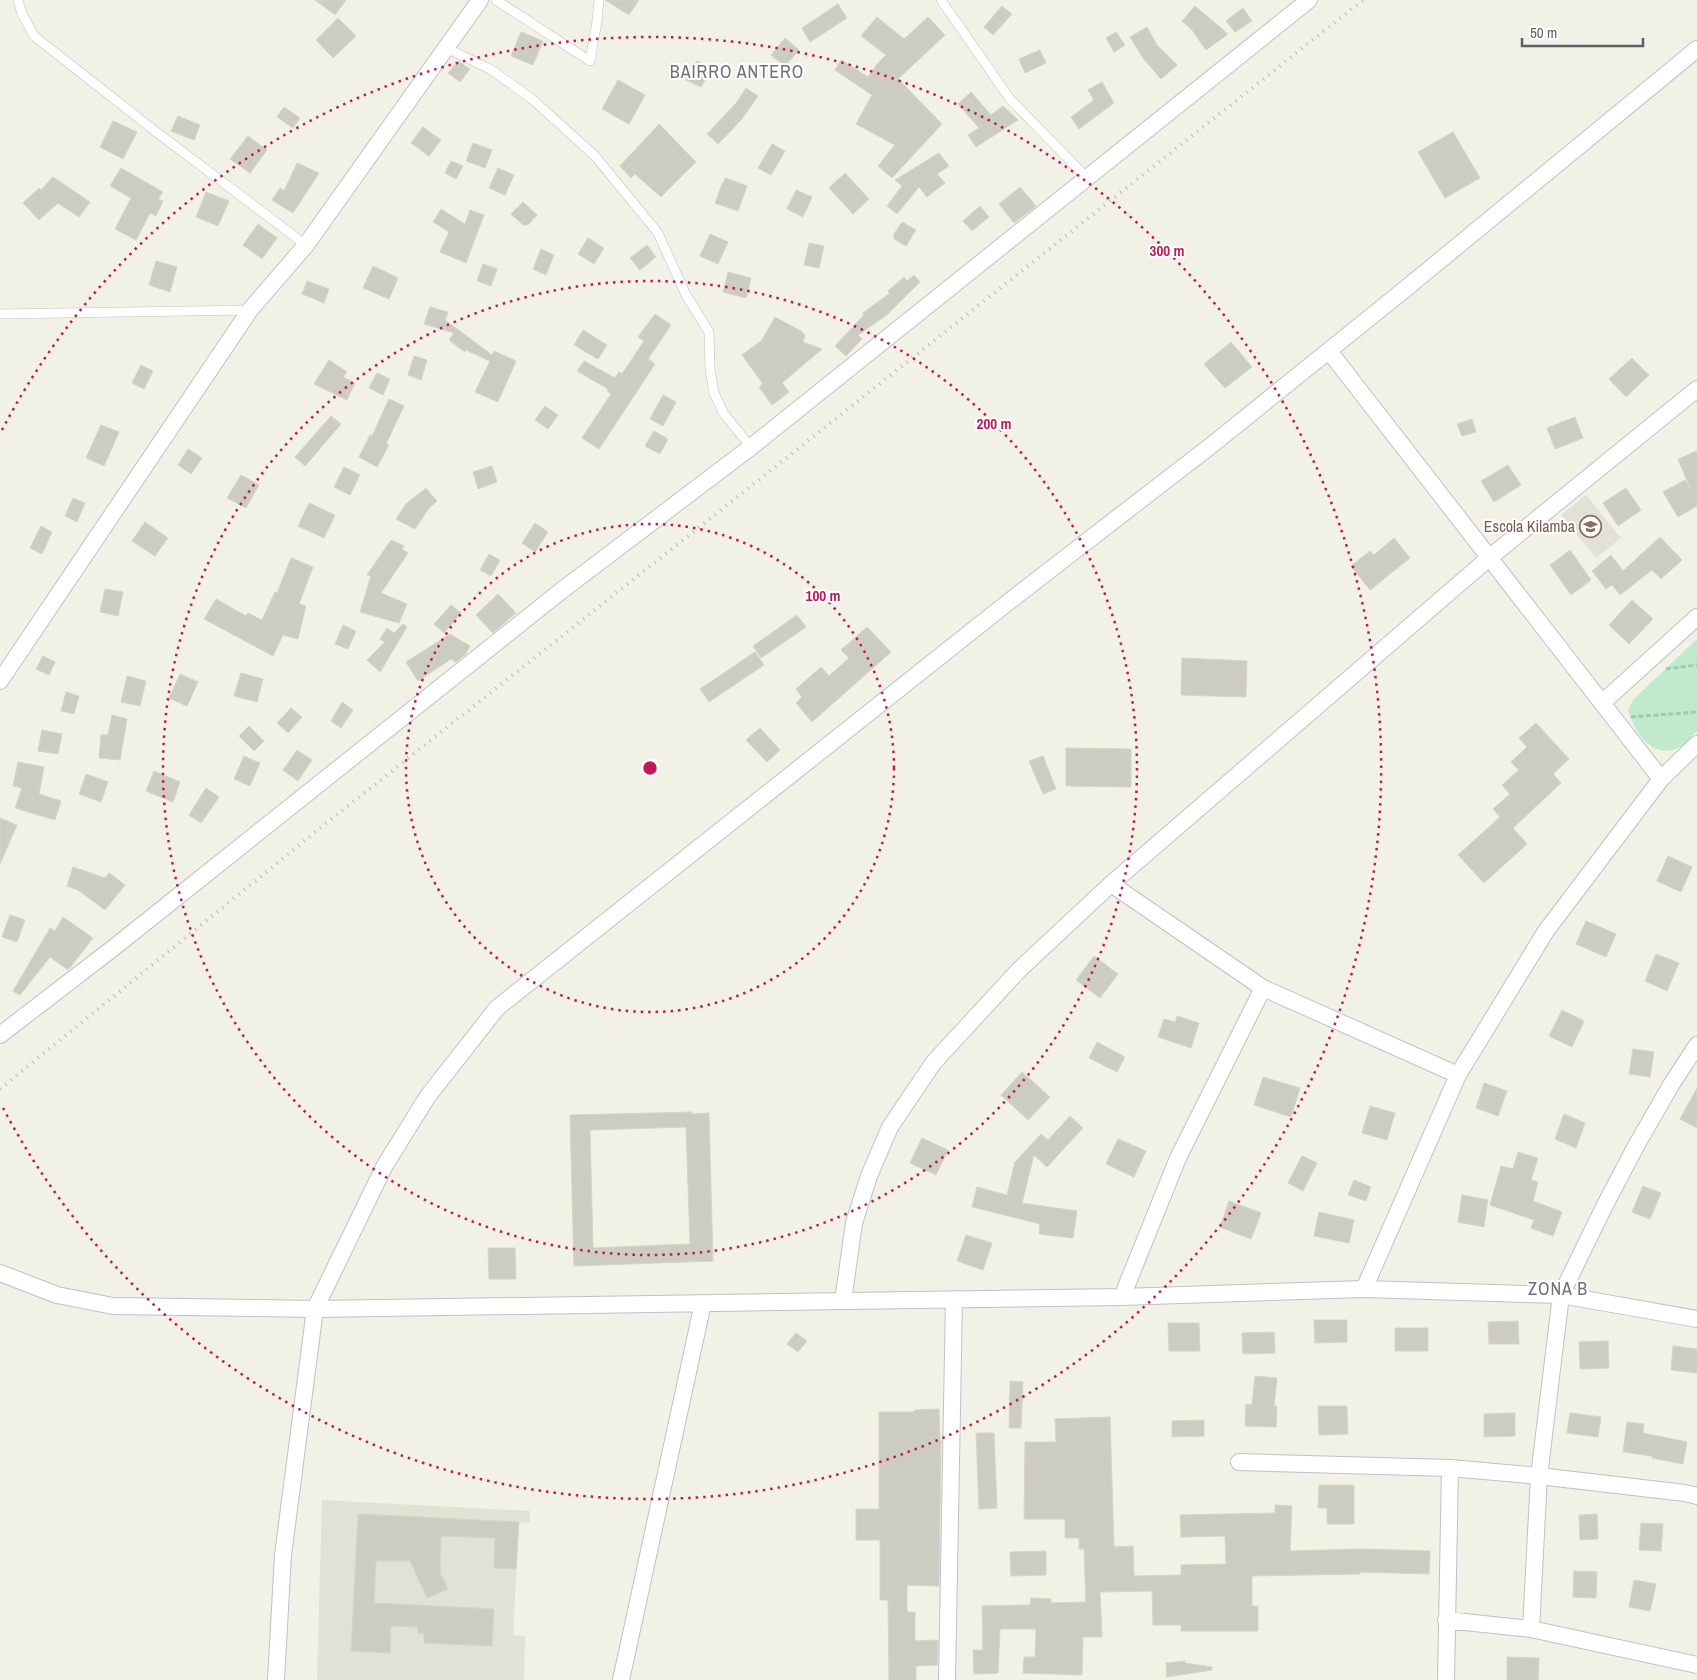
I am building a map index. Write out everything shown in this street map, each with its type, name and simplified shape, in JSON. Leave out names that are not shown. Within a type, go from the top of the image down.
[{"type":"street","points":[[0,682],[250,310],[306,245],[480,0]]},
{"type":"street","points":[[0,1035],[112,949],[561,591],[752,447],[1309,0]]},
{"type":"street","points":[[276,1680],[283,1555],[315,1309],[385,1165],[428,1096],[497,1008],[1011,600],[1213,444],[1697,49]]},
{"type":"street","points":[[1329,351],[1660,779]]},
{"type":"street","points":[[843,1301],[854,1223],[869,1176],[890,1127],[934,1062],[1019,970],[1111,884],[1489,558],[1697,389]]},
{"type":"street","points":[[1602,703],[1697,617]]},
{"type":"street","points":[[1364,1289],[1458,1075],[1546,931],[1660,779],[1697,744]]},
{"type":"street","points":[[1111,884],[1263,988],[1458,1075]]},
{"type":"street","points":[[1122,1297],[1178,1158],[1263,988]]},
{"type":"street","points":[[1531,1629],[1539,1476],[1561,1295],[1636,1146],[1671,1085],[1697,1045]]},
{"type":"street","points":[[0,1272],[56,1295],[114,1306],[315,1309],[1122,1297],[1364,1289],[1561,1295],[1697,1319]]},
{"type":"street","points":[[947,1680],[954,1299]]},
{"type":"street","points":[[621,1680],[703,1303]]},
{"type":"street","points":[[1239,1462],[1450,1468],[1539,1476],[1697,1496]]},
{"type":"street","points":[[1446,1680],[1450,1468]]},
{"type":"street","points":[[1446,1620],[1531,1629],[1697,1665]]},
{"type":"lane","points":[[18,0],[22,14],[34,36],[155,131],[306,245]]},
{"type":"lane","points":[[496,0],[590,61],[599,0]]},
{"type":"lane","points":[[941,0],[1010,99],[1087,178]]},
{"type":"lane","points":[[446,48],[490,69],[532,99],[595,156],[658,233],[686,295],[709,332],[710,369],[714,393],[724,414],[752,447]]},
{"type":"lane","points":[[0,314],[250,310]]},
{"type":"path","points":[[1666,669],[1697,665]]},
{"type":"path","points":[[1630,717],[1697,712]]},
{"type":"shaded area","name":"Escola Kilamba","points":[[1586,495],[1621,538],[1596,558],[1561,515]]},
{"type":"shaded area","points":[[322,1500],[530,1511],[530,1523],[519,1522],[513,1635],[525,1636],[524,1680],[317,1680]]},
{"type":"green space","points":[[1697,639],[1697,731],[1680,747],[1670,750],[1654,748],[1640,736],[1628,710],[1634,699]]},
{"type":"building","points":[[315,0],[346,0],[335,15]]},
{"type":"building","points":[[605,0],[639,0],[629,15]]},
{"type":"building","points":[[838,4],[847,18],[810,42],[802,28]]},
{"type":"building","points":[[1002,6],[1012,14],[993,35],[984,27]]},
{"type":"building","points":[[1195,6],[1228,34],[1206,50],[1192,30],[1182,21]]},
{"type":"building","points":[[1243,8],[1252,21],[1235,32],[1226,21]]},
{"type":"building","points":[[877,17],[904,39],[928,17],[945,35],[898,79],[942,124],[892,178],[878,166],[895,145],[856,124],[872,95],[835,70],[841,60],[868,77],[886,55],[861,36]]},
{"type":"building","points":[[338,18],[356,36],[333,58],[316,40]]},
{"type":"building","points":[[1147,27],[1157,45],[1177,65],[1161,79],[1143,58],[1130,37]]},
{"type":"building","points":[[521,32],[543,41],[533,65],[511,56]]},
{"type":"building","points":[[1116,32],[1125,45],[1114,52],[1106,38]]},
{"type":"building","points":[[785,38],[799,50],[785,66],[771,55]]},
{"type":"building","points":[[1040,50],[1046,63],[1025,73],[1019,59]]},
{"type":"building","points":[[458,61],[470,69],[460,82],[448,73]]},
{"type":"building","points":[[697,61],[711,69],[701,87],[686,80]]},
{"type":"building","points":[[618,80],[645,95],[629,124],[602,109]]},
{"type":"building","points":[[1102,82],[1114,103],[1079,129],[1071,117],[1094,100],[1088,90]]},
{"type":"building","points":[[746,88],[758,96],[742,119],[718,144],[707,134],[737,102]]},
{"type":"building","points":[[971,92],[991,115],[1003,106],[1018,120],[976,147],[968,135],[979,128],[958,104]]},
{"type":"building","points":[[284,107],[300,118],[293,128],[277,117]]},
{"type":"building","points":[[178,116],[200,125],[194,140],[171,131]]},
{"type":"building","points":[[113,121],[137,132],[123,159],[100,147]]},
{"type":"building","points":[[659,124],[696,162],[661,197],[635,174],[631,178],[620,166]]},
{"type":"building","points":[[423,127],[441,140],[429,156],[411,143]]},
{"type":"building","points":[[1453,132],[1480,178],[1445,198],[1418,152]]},
{"type":"building","points":[[248,136],[267,150],[250,173],[230,159]]},
{"type":"building","points":[[473,143],[492,150],[485,168],[466,161]]},
{"type":"building","points":[[772,144],[785,151],[771,175],[758,168]]},
{"type":"building","points":[[939,153],[949,166],[937,174],[945,183],[927,197],[919,187],[897,214],[887,206],[902,186],[895,180]]},
{"type":"building","points":[[451,161],[463,166],[456,179],[445,173]]},
{"type":"building","points":[[297,163],[319,173],[293,213],[272,200],[280,188],[284,191]]},
{"type":"building","points":[[121,168],[163,192],[158,199],[163,201],[156,216],[150,213],[136,240],[115,229],[131,198],[110,186]]},
{"type":"building","points":[[498,168],[514,175],[505,195],[489,188]]},
{"type":"building","points":[[845,173],[869,199],[853,214],[829,188]]},
{"type":"building","points":[[53,177],[90,202],[79,217],[58,203],[39,220],[23,203],[39,188],[41,190]]},
{"type":"building","points":[[726,178],[747,186],[738,211],[715,203]]},
{"type":"building","points":[[1020,187],[1036,206],[1014,223],[999,204]]},
{"type":"building","points":[[796,190],[812,197],[803,217],[787,209]]},
{"type":"building","points":[[206,192],[229,201],[218,226],[196,217]]},
{"type":"building","points":[[523,202],[537,215],[528,225],[523,225],[511,214]]},
{"type":"building","points":[[980,206],[989,217],[972,231],[963,221]]},
{"type":"building","points":[[441,209],[465,224],[470,210],[484,215],[466,263],[440,252],[449,232],[433,222]]},
{"type":"building","points":[[902,222],[916,230],[906,246],[894,239],[894,234]]},
{"type":"building","points":[[258,224],[277,238],[262,259],[243,245]]},
{"type":"building","points":[[710,234],[728,242],[718,264],[700,256]]},
{"type":"building","points":[[588,238],[604,248],[594,264],[578,254]]},
{"type":"building","points":[[809,243],[824,246],[819,268],[804,265]]},
{"type":"building","points":[[647,245],[656,257],[640,270],[630,258]]},
{"type":"building","points":[[541,249],[554,255],[546,275],[533,269]]},
{"type":"building","points":[[156,261],[177,267],[170,292],[149,285]]},
{"type":"building","points":[[483,264],[497,269],[491,286],[477,281]]},
{"type":"building","points":[[373,266],[398,278],[389,299],[363,288]]},
{"type":"building","points":[[728,272],[751,278],[746,298],[723,292]]},
{"type":"building","points":[[914,275],[920,282],[888,314],[858,335],[862,339],[846,356],[835,346],[864,315],[863,313],[890,293],[888,291],[904,277],[907,281]]},
{"type":"building","points":[[307,281],[329,289],[324,303],[302,294]]},
{"type":"building","points":[[430,307],[448,312],[445,320],[492,355],[494,351],[516,361],[498,402],[475,392],[490,361],[466,350],[465,352],[449,340],[454,333],[424,324]]},
{"type":"building","points":[[655,314],[671,325],[648,359],[655,364],[599,449],[582,438],[611,394],[607,391],[608,389],[577,371],[584,361],[615,378],[619,372],[622,374],[644,341],[638,337]]},
{"type":"building","points":[[775,317],[801,331],[805,335],[803,342],[822,349],[782,383],[789,392],[772,405],[759,387],[763,384],[742,355],[762,340]]},
{"type":"building","points":[[583,330],[607,345],[598,359],[574,345]]},
{"type":"building","points":[[1231,342],[1252,367],[1225,388],[1204,364]]},
{"type":"building","points":[[414,356],[427,360],[421,380],[408,375]]},
{"type":"building","points":[[1632,358],[1649,375],[1626,397],[1609,379]]},
{"type":"building","points":[[329,360],[347,372],[343,377],[355,383],[347,400],[314,384]]},
{"type":"building","points":[[141,365],[153,371],[144,389],[132,383]]},
{"type":"building","points":[[377,373],[390,379],[383,395],[369,388]]},
{"type":"building","points":[[663,395],[676,402],[663,426],[650,419]]},
{"type":"building","points":[[389,399],[404,406],[386,444],[389,445],[377,467],[359,457],[370,435],[372,436]]},
{"type":"building","points":[[545,406],[558,415],[548,429],[535,420]]},
{"type":"building","points":[[331,416],[341,424],[305,466],[295,457]]},
{"type":"building","points":[[1575,417],[1583,438],[1555,449],[1547,428]]},
{"type":"building","points":[[1472,419],[1476,432],[1462,436],[1457,424]]},
{"type":"building","points":[[101,425],[119,432],[104,466],[86,458]]},
{"type":"building","points":[[654,431],[668,439],[660,454],[645,446]]},
{"type":"building","points":[[188,449],[202,458],[191,474],[178,465]]},
{"type":"building","points":[[1697,451],[1697,506],[1678,517],[1663,492],[1685,480],[1692,492],[1678,459]]},
{"type":"building","points":[[1508,465],[1521,485],[1494,502],[1481,481]]},
{"type":"building","points":[[492,466],[497,482],[478,489],[473,472]]},
{"type":"building","points":[[344,467],[360,475],[350,495],[334,487]]},
{"type":"building","points":[[241,475],[259,485],[246,508],[227,498]]},
{"type":"building","points":[[426,488],[437,501],[429,508],[415,529],[396,519],[406,504]]},
{"type":"building","points":[[1626,488],[1641,510],[1618,526],[1603,503]]},
{"type":"building","points":[[73,498],[85,503],[77,522],[65,516]]},
{"type":"building","points":[[309,503],[335,515],[324,538],[298,526]]},
{"type":"building","points":[[145,522],[168,538],[155,556],[132,541]]},
{"type":"building","points":[[535,523],[548,532],[535,552],[522,543]]},
{"type":"building","points":[[41,526],[52,532],[42,554],[30,548]]},
{"type":"building","points":[[1660,537],[1682,560],[1661,579],[1652,570],[1620,595],[1612,585],[1606,589],[1592,571],[1611,555],[1623,571]]},
{"type":"building","points":[[1394,538],[1410,558],[1370,590],[1351,566],[1370,551],[1374,555]]},
{"type":"building","points":[[391,540],[404,546],[402,549],[408,553],[381,593],[407,604],[399,623],[360,612],[371,576],[367,575]]},
{"type":"building","points":[[1570,550],[1591,580],[1571,595],[1550,565]]},
{"type":"building","points":[[489,554],[500,560],[491,576],[480,570]]},
{"type":"building","points":[[291,558],[313,567],[299,604],[306,606],[298,639],[283,635],[273,656],[204,619],[216,599],[246,616],[248,613],[262,620],[275,592],[277,593]]},
{"type":"building","points":[[105,589],[123,592],[118,616],[100,612]]},
{"type":"building","points":[[498,594],[516,613],[493,633],[476,615]]},
{"type":"building","points":[[1632,600],[1653,619],[1629,644],[1609,625]]},
{"type":"building","points":[[451,605],[461,613],[444,633],[434,624]]},
{"type":"building","points":[[797,615],[806,627],[761,658],[753,646]]},
{"type":"building","points":[[403,624],[407,627],[380,672],[367,660],[385,642],[380,639],[387,628],[394,633]]},
{"type":"building","points":[[343,625],[356,631],[348,649],[335,644]]},
{"type":"building","points":[[867,627],[891,652],[812,722],[796,703],[802,697],[796,689],[821,667],[829,676],[849,658],[841,650]]},
{"type":"building","points":[[450,634],[470,646],[465,655],[456,662],[451,659],[418,681],[406,662]]},
{"type":"building","points":[[755,652],[764,665],[709,702],[700,689]]},
{"type":"building","points":[[43,656],[55,662],[49,675],[36,669]]},
{"type":"building","points":[[1182,658],[1247,661],[1246,697],[1181,695]]},
{"type":"building","points":[[241,673],[263,679],[257,702],[234,696]]},
{"type":"building","points":[[180,674],[198,682],[187,706],[169,698]]},
{"type":"building","points":[[127,676],[146,681],[140,706],[121,702]]},
{"type":"building","points":[[66,692],[79,696],[74,714],[61,711]]},
{"type":"building","points":[[342,702],[353,710],[341,728],[331,721]]},
{"type":"building","points":[[291,708],[302,717],[288,733],[277,723]]},
{"type":"building","points":[[112,715],[127,719],[120,760],[99,758],[101,735],[108,735]]},
{"type":"building","points":[[1536,723],[1569,759],[1553,774],[1561,783],[1513,828],[1527,844],[1484,883],[1458,855],[1500,817],[1493,809],[1510,794],[1502,785],[1519,770],[1511,762],[1527,747],[1519,738]]},
{"type":"building","points":[[249,726],[264,741],[254,751],[239,736]]},
{"type":"building","points":[[760,728],[780,750],[767,762],[746,740]]},
{"type":"building","points":[[42,730],[62,734],[58,754],[38,751]]},
{"type":"building","points":[[1066,748],[1131,749],[1131,787],[1066,786]]},
{"type":"building","points":[[297,750],[312,760],[298,781],[283,770]]},
{"type":"building","points":[[244,756],[260,763],[250,786],[234,779]]},
{"type":"building","points":[[1043,756],[1056,789],[1043,794],[1029,761]]},
{"type":"building","points":[[18,762],[44,767],[39,794],[61,801],[55,820],[15,808],[22,788],[13,786]]},
{"type":"building","points":[[154,771],[180,782],[173,802],[146,791]]},
{"type":"building","points":[[86,774],[108,782],[101,802],[79,794]]},
{"type":"building","points":[[206,788],[219,797],[201,823],[189,815]]},
{"type":"building","points":[[0,818],[17,825],[0,864]]},
{"type":"building","points":[[1668,856],[1692,867],[1681,892],[1657,881]]},
{"type":"building","points":[[73,867],[105,878],[109,873],[125,885],[105,910],[78,890],[67,886]]},
{"type":"building","points":[[10,915],[25,920],[17,942],[2,937]]},
{"type":"building","points":[[63,917],[93,938],[68,970],[50,957],[20,995],[13,991],[50,928],[55,931]]},
{"type":"building","points":[[1586,921],[1616,934],[1606,957],[1576,944]]},
{"type":"building","points":[[1656,954],[1679,963],[1667,991],[1645,981]]},
{"type":"building","points":[[1094,956],[1118,974],[1100,998],[1076,980]]},
{"type":"building","points":[[1562,1010],[1584,1021],[1572,1047],[1549,1036]]},
{"type":"building","points":[[1177,1016],[1199,1023],[1191,1048],[1158,1037],[1164,1019],[1175,1022]]},
{"type":"building","points":[[1097,1042],[1125,1057],[1117,1072],[1089,1058]]},
{"type":"building","points":[[1633,1049],[1654,1052],[1650,1077],[1629,1074]]},
{"type":"building","points":[[1022,1072],[1050,1097],[1028,1120],[1001,1095]]},
{"type":"building","points":[[1263,1077],[1300,1088],[1291,1117],[1254,1105]]},
{"type":"building","points":[[1484,1083],[1507,1091],[1498,1116],[1476,1108]]},
{"type":"building","points":[[1697,1088],[1697,1128],[1680,1119]]},
{"type":"building","points":[[1370,1106],[1395,1113],[1387,1140],[1362,1133]]},
{"type":"building","points":[[709,1113],[713,1261],[574,1266],[570,1115]],"holes":[[[686,1127],[690,1244],[593,1248],[590,1130]]]},
{"type":"building","points":[[1564,1114],[1585,1123],[1576,1148],[1555,1139]]},
{"type":"building","points":[[1070,1116],[1083,1128],[1047,1167],[1034,1155],[1022,1203],[1077,1211],[1073,1238],[1039,1234],[1040,1224],[972,1207],[977,1187],[1007,1195],[1015,1162],[1041,1134],[1048,1140]]},
{"type":"building","points":[[922,1138],[948,1150],[936,1175],[910,1163]]},
{"type":"building","points":[[1118,1139],[1146,1151],[1134,1177],[1106,1164]]},
{"type":"building","points":[[1518,1152],[1538,1158],[1531,1180],[1538,1182],[1533,1201],[1562,1212],[1553,1236],[1531,1228],[1534,1220],[1490,1205],[1501,1166],[1513,1169]]},
{"type":"building","points":[[1302,1156],[1317,1163],[1303,1191],[1288,1183]]},
{"type":"building","points":[[1354,1180],[1371,1187],[1366,1201],[1348,1195]]},
{"type":"building","points":[[1643,1186],[1661,1193],[1650,1219],[1632,1212]]},
{"type":"building","points":[[1462,1195],[1488,1200],[1484,1227],[1458,1222]]},
{"type":"building","points":[[1229,1201],[1261,1213],[1251,1239],[1220,1227]]},
{"type":"building","points":[[1319,1212],[1354,1220],[1349,1243],[1314,1236]]},
{"type":"building","points":[[966,1235],[992,1243],[983,1270],[957,1261]]},
{"type":"building","points":[[488,1248],[515,1248],[516,1279],[489,1279]]},
{"type":"building","points":[[1314,1320],[1347,1320],[1347,1342],[1315,1343]]},
{"type":"building","points":[[1518,1321],[1519,1344],[1489,1344],[1488,1322]]},
{"type":"building","points":[[1168,1323],[1199,1323],[1200,1351],[1169,1351]]},
{"type":"building","points":[[1395,1328],[1428,1328],[1428,1351],[1395,1351]]},
{"type":"building","points":[[1274,1332],[1275,1353],[1243,1354],[1242,1333]]},
{"type":"building","points":[[796,1333],[807,1341],[798,1352],[787,1344]]},
{"type":"building","points":[[1608,1341],[1609,1368],[1580,1369],[1579,1342]]},
{"type":"building","points":[[1673,1346],[1697,1349],[1697,1373],[1671,1370]]},
{"type":"building","points":[[1255,1376],[1277,1378],[1274,1406],[1277,1406],[1276,1427],[1245,1426],[1246,1404],[1252,1405]]},
{"type":"building","points":[[1010,1381],[1023,1382],[1021,1428],[1009,1428]]},
{"type":"building","points":[[1318,1406],[1347,1406],[1348,1434],[1319,1435]]},
{"type":"building","points":[[939,1409],[941,1440],[939,1586],[907,1585],[907,1612],[915,1612],[915,1641],[938,1640],[937,1665],[916,1666],[916,1680],[889,1680],[888,1600],[880,1600],[880,1540],[856,1540],[856,1509],[879,1509],[879,1412],[915,1412],[915,1410]]},
{"type":"building","points":[[1515,1413],[1515,1436],[1484,1437],[1484,1414]]},
{"type":"building","points":[[1570,1413],[1601,1417],[1598,1437],[1567,1433]]},
{"type":"building","points":[[1110,1417],[1114,1547],[1133,1546],[1134,1576],[1181,1575],[1181,1565],[1226,1564],[1225,1536],[1181,1537],[1180,1515],[1275,1513],[1275,1505],[1292,1506],[1290,1551],[1362,1549],[1430,1551],[1429,1574],[1360,1572],[1360,1574],[1252,1576],[1252,1606],[1258,1606],[1258,1631],[1181,1631],[1181,1625],[1153,1625],[1152,1591],[1100,1592],[1102,1637],[1083,1637],[1082,1675],[1023,1673],[1024,1657],[1035,1657],[1036,1629],[1000,1629],[998,1673],[974,1674],[973,1650],[983,1650],[982,1606],[1030,1605],[1031,1598],[1051,1599],[1051,1603],[1086,1602],[1084,1549],[1079,1549],[1079,1538],[1065,1538],[1065,1519],[1024,1519],[1025,1442],[1056,1442],[1055,1419]]},
{"type":"building","points":[[1204,1420],[1204,1436],[1172,1437],[1172,1421]]},
{"type":"building","points":[[1627,1422],[1644,1424],[1643,1433],[1687,1442],[1683,1464],[1652,1458],[1652,1456],[1623,1452]]},
{"type":"building","points":[[976,1433],[994,1433],[997,1508],[979,1509]]},
{"type":"building","points":[[1319,1485],[1354,1485],[1354,1524],[1327,1524],[1327,1508],[1318,1508]]},
{"type":"building","points":[[358,1514],[519,1522],[516,1569],[494,1568],[495,1538],[441,1536],[440,1573],[448,1589],[427,1598],[410,1561],[376,1561],[374,1603],[494,1609],[492,1646],[424,1643],[424,1633],[418,1633],[418,1627],[391,1626],[390,1653],[351,1651]]},
{"type":"building","points":[[1597,1514],[1598,1539],[1580,1540],[1579,1515]]},
{"type":"building","points":[[1641,1523],[1663,1524],[1661,1551],[1639,1550]]},
{"type":"building","points":[[1046,1551],[1046,1575],[1011,1576],[1010,1552]]},
{"type":"building","points":[[1574,1571],[1597,1572],[1596,1598],[1573,1597]]},
{"type":"building","points":[[1634,1580],[1656,1584],[1650,1611],[1629,1607]]},
{"type":"building","points":[[1507,1657],[1539,1658],[1538,1680],[1507,1680]]},
{"type":"building","points":[[1185,1661],[1185,1663],[1212,1667],[1212,1670],[1167,1677],[1166,1663]]},
{"type":"railway","points":[[0,1089],[314,833],[1363,0]]},
{"type":"place","name":"Escola Kilamba","points":[[1591,526]]},
{"type":"district","name":"BAIRRO ANTERO","points":[[737,72]]},
{"type":"district","name":"ZONA B","points":[[1558,1289]]}]
